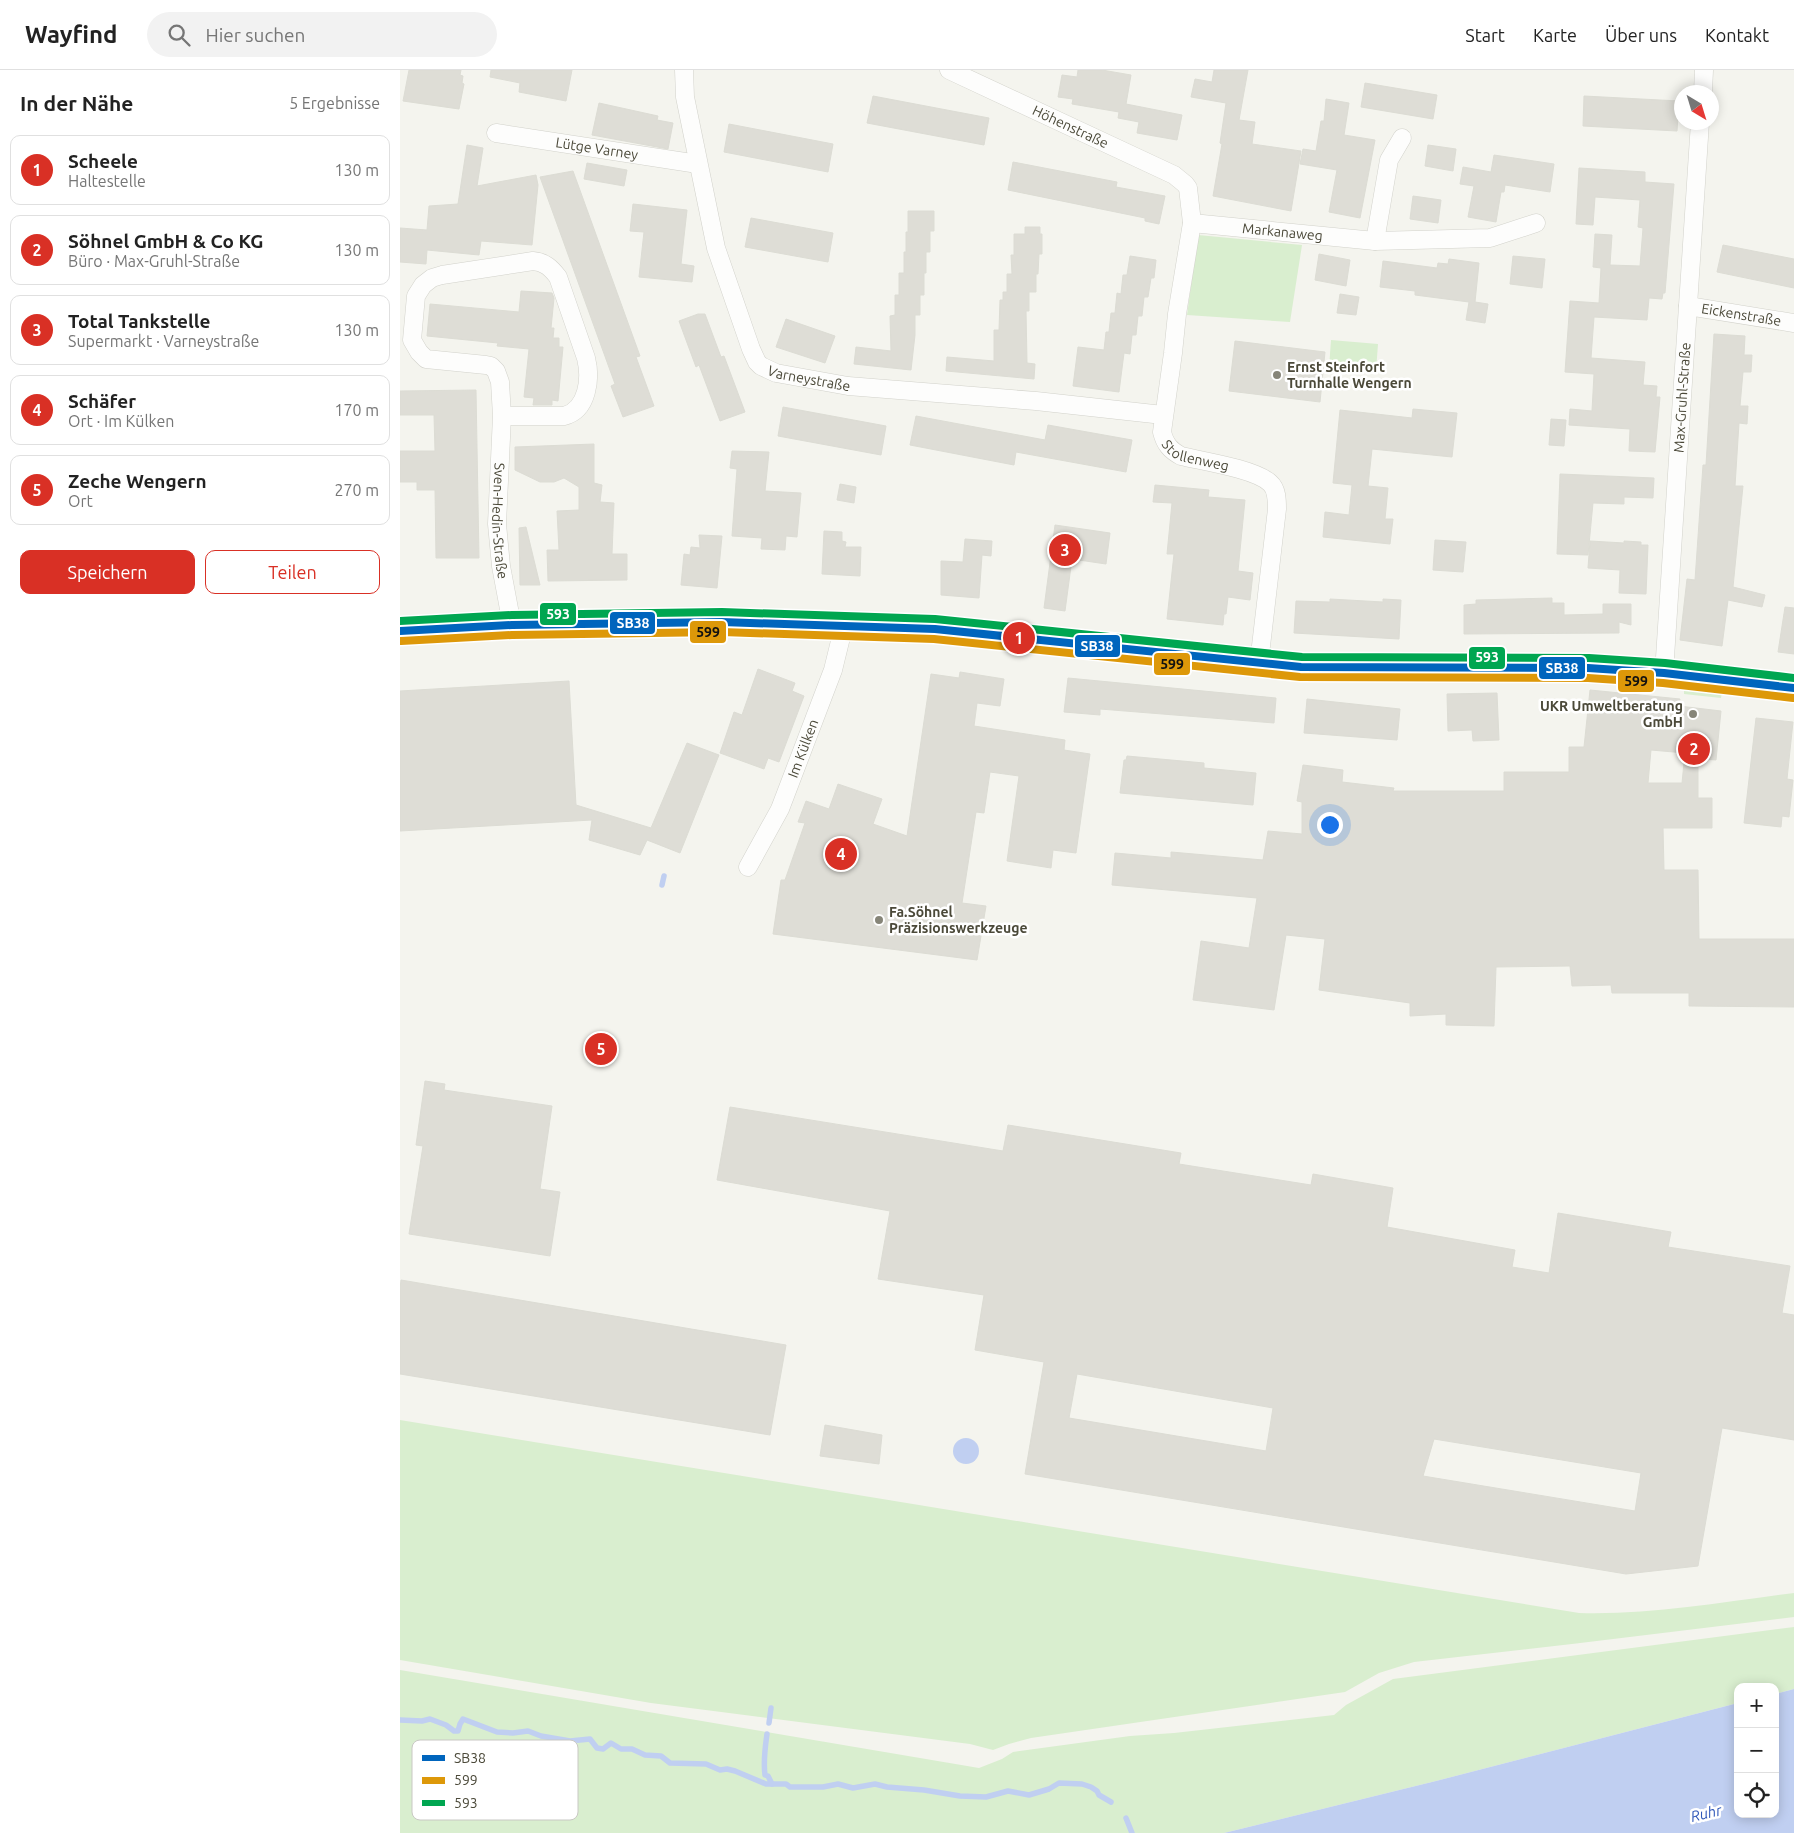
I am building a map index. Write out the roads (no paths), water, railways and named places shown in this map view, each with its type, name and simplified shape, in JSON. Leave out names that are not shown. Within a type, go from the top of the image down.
[{"type":"main road","points":[[400,630],[512,625],[713,622],[844,625],[935,629],[1258,663],[1344,668],[1588,668],[1664,673],[1794,688]]},
{"type":"street","name":"Varneystraße","points":[[684,70],[685,97],[716,248],[751,348],[757,362],[761,366],[776,373],[848,386],[1036,401],[1163,415]]},
{"type":"street","name":"Höhenstraße","points":[[949,70],[1174,175],[1188,188]]},
{"type":"street","points":[[1703,85],[1704,70]]},
{"type":"street","name":"Max-Gruhl-Straße","points":[[1664,673],[1699,130]]},
{"type":"street","name":"Lütge Varney","points":[[496,133],[698,164]]},
{"type":"street","points":[[1375,241],[1389,160],[1402,138]]},
{"type":"street","name":"Stollenweg","points":[[1188,188],[1192,223],[1177,314],[1162,432],[1165,443],[1172,452],[1181,456],[1254,474],[1271,484],[1277,496],[1278,509],[1258,663]]},
{"type":"street","name":"Markanaweg","points":[[1192,223],[1375,241],[1490,238],[1536,223]]},
{"type":"street","name":"Sven-Hedin-Straße","points":[[502,416],[564,416],[578,408],[585,395],[588,366],[586,358],[558,277],[550,267],[540,261],[442,274],[427,281],[416,296],[412,340],[419,352],[429,360],[492,366],[496,370],[500,382],[502,416],[497,524],[501,566],[512,625]]},
{"type":"street","name":"Eickenstraße","points":[[1688,306],[1794,323]]},
{"type":"street","name":"Im Külken","points":[[748,867],[780,809],[833,670],[844,625]]},
{"type":"water","points":[[966,1438],[975,1442],[979,1451],[975,1460],[966,1464],[957,1460],[953,1451],[957,1442]]},
{"type":"water","name":"Ruhr","points":[[1794,1689],[1794,1833],[1224,1833],[1436,1781],[1734,1704],[1734,1818],[1779,1818],[1779,1693]]},
{"type":"waterway","points":[[662,885],[664,876]]},
{"type":"waterway","points":[[769,1723],[771,1708]]},
{"type":"waterway","points":[[400,1720],[422,1721],[430,1719],[446,1725],[454,1731],[458,1731],[463,1719],[497,1732],[513,1733],[528,1731],[541,1736],[564,1740]]},
{"type":"waterway","points":[[767,1734],[764,1770],[765,1775],[768,1776],[772,1784]]},
{"type":"waterway","points":[[578,1740],[590,1739],[597,1748],[603,1749],[611,1743],[621,1749],[632,1749],[645,1755],[661,1756],[670,1763],[706,1764],[720,1770],[735,1771],[766,1784],[786,1784],[790,1787],[823,1787],[838,1784],[853,1788],[875,1784],[960,1796],[986,1797],[1008,1791],[1029,1795],[1049,1789],[1059,1783],[1082,1784],[1091,1787],[1099,1795],[1111,1802]]},
{"type":"waterway","points":[[1126,1818],[1132,1833]]},
{"type":"place","name":"Ernst Steinfort Turnhalle Wengern","points":[[1277,375]]},
{"type":"place","name":"Total Tankstelle","points":[[1065,550]]},
{"type":"place","name":"Scheele","points":[[1019,638]]},
{"type":"place","name":"UKR Umweltberatung GmbH","points":[[1693,714]]},
{"type":"place","name":"Söhnel GmbH & Co KG","points":[[1694,749]]},
{"type":"place","name":"Schäfer","points":[[841,854]]},
{"type":"place","name":"Fa.Söhnel Präzisionswerkzeuge","points":[[879,920]]},
{"type":"place","name":"Zeche Wengern","points":[[601,1049]]}]
